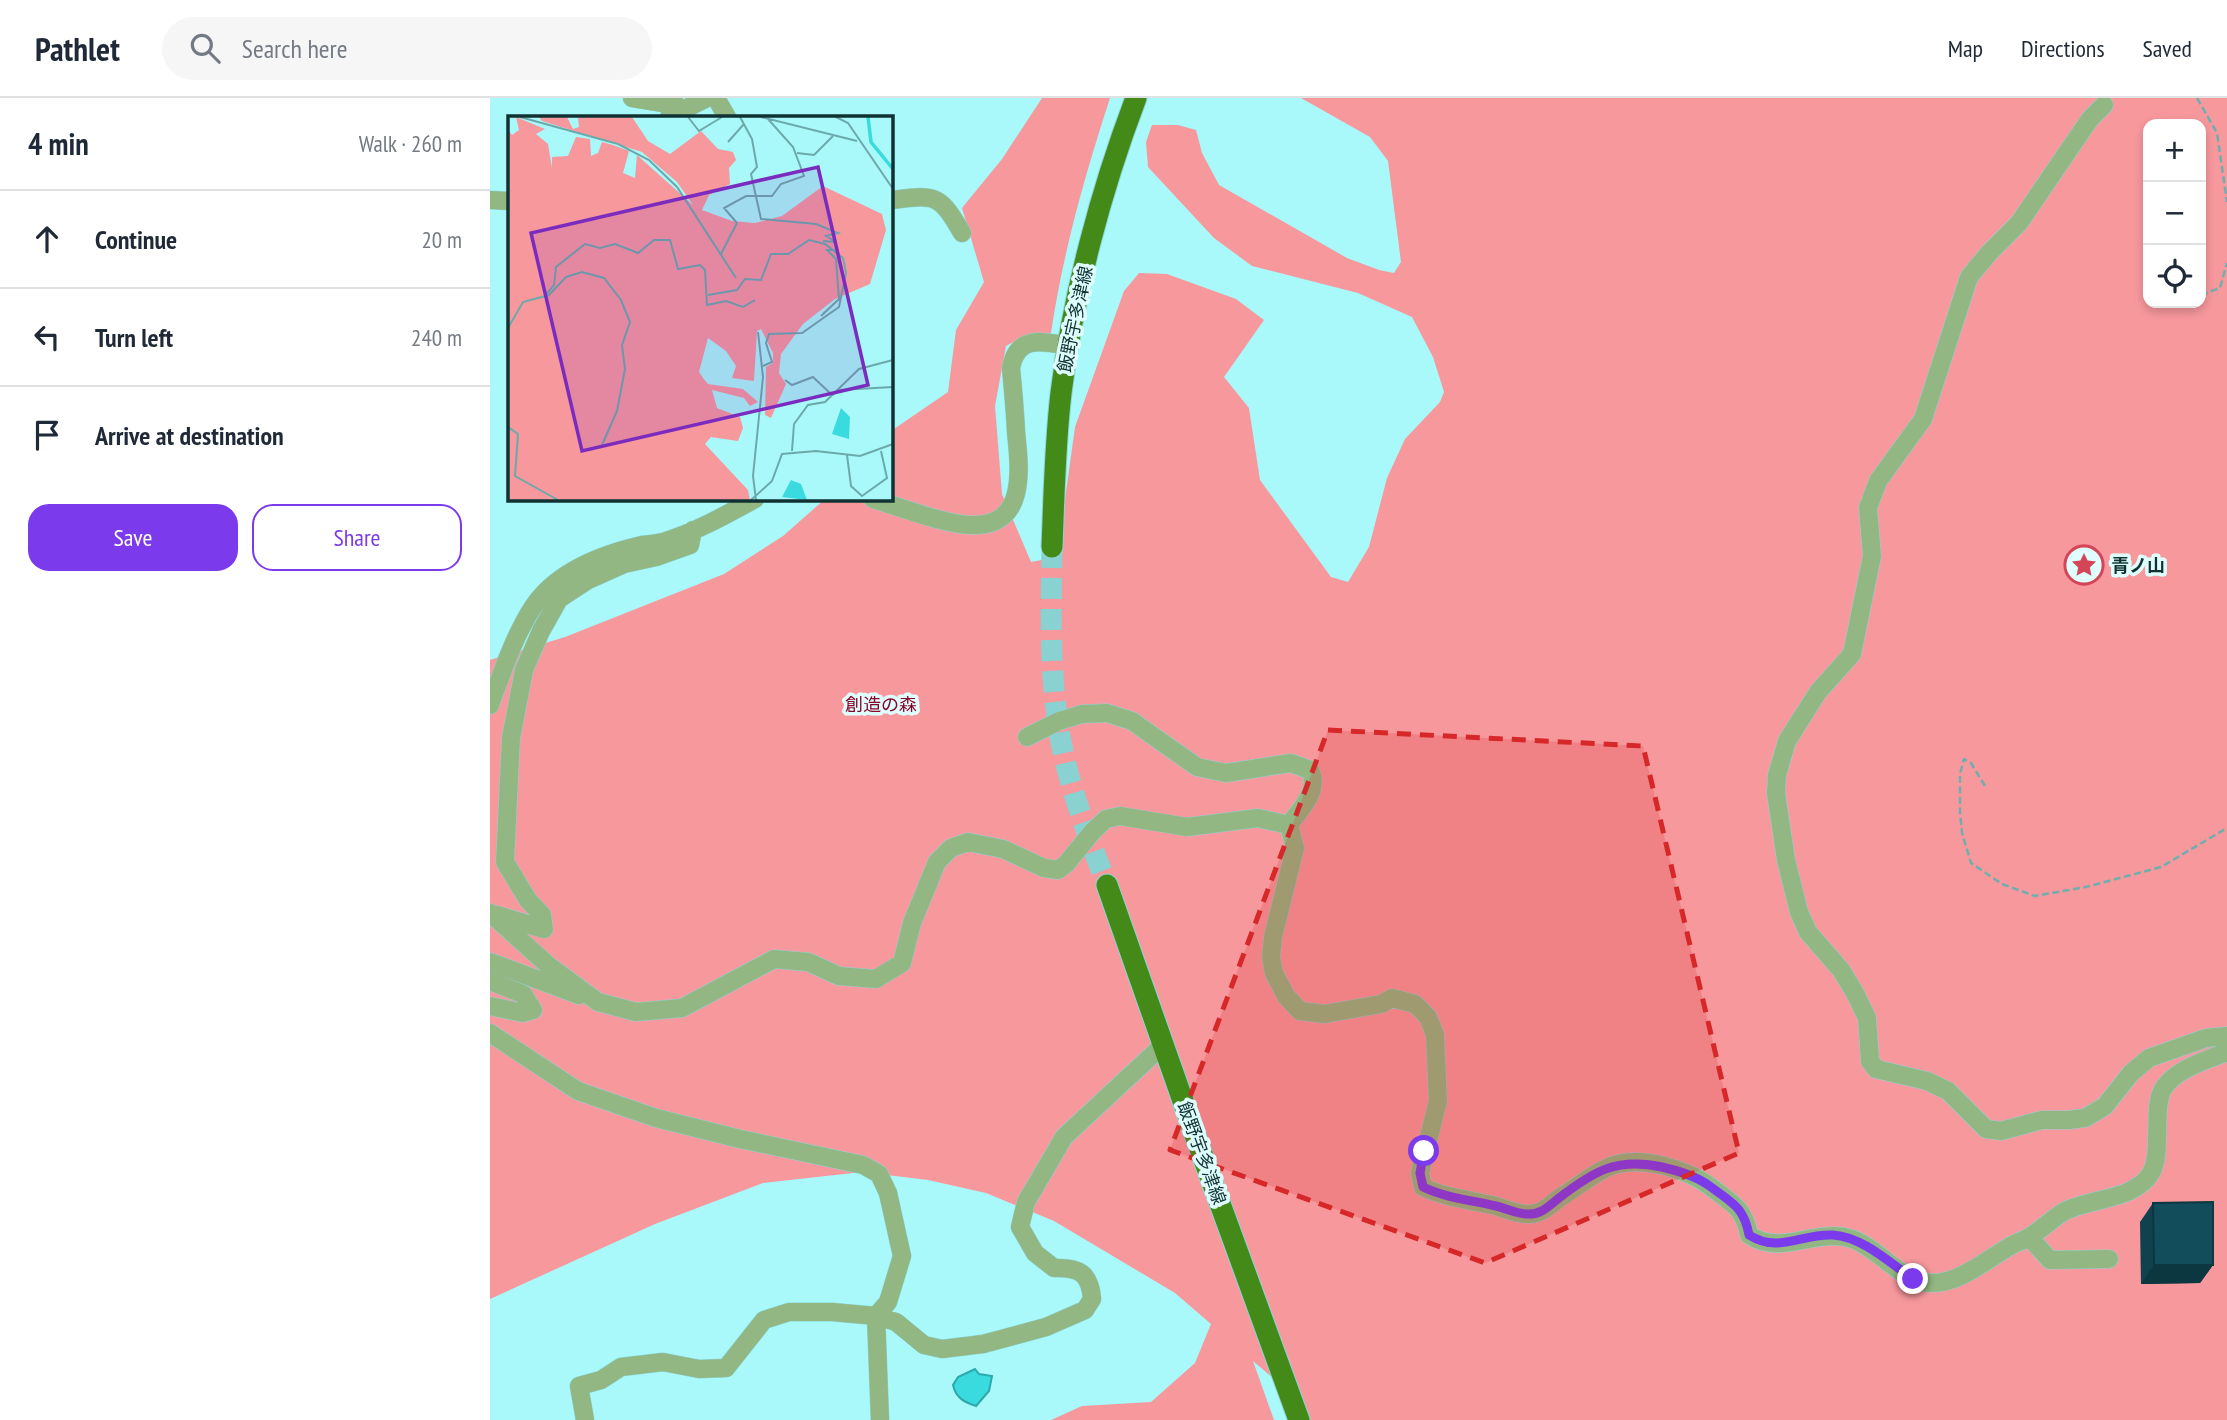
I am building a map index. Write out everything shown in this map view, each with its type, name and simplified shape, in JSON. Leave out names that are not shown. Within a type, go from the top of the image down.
[{"type":"main road","name":"飯野宇多津線","points":[[1052,547],[1056,442],[1068,346],[1097,222],[1136,98]]},
{"type":"main road","name":"飯野宇多津線","points":[[1107,885],[1299,1420]]},
{"type":"street","points":[[632,98],[662,103],[674,98]]},
{"type":"street","points":[[671,116],[707,98]]},
{"type":"street","points":[[716,98],[726,116]]},
{"type":"street","points":[[2104,105],[2090,119],[2019,223],[1969,276],[1923,419],[1878,481],[1868,508],[1872,556],[1852,654],[1818,692],[1787,741],[1777,775],[1776,793],[1786,860],[1798,912],[1808,932],[1841,970],[1855,993],[1867,1018],[1870,1061],[1876,1069],[1927,1081],[1948,1091],[1986,1129],[2001,1131],[2042,1120],[2085,1118],[2105,1106],[2131,1073],[2149,1058],[2206,1038],[2227,1036]]},
{"type":"street","points":[[892,200],[925,196],[946,205],[962,233]]},
{"type":"street","points":[[490,201],[508,201]]},
{"type":"street","points":[[876,500],[919,514],[970,525],[991,523],[1007,511],[1016,496],[1020,475],[1011,368],[1013,354],[1023,345],[1038,341],[1068,346]]},
{"type":"street","points":[[490,705],[533,606],[553,586],[576,569],[600,557],[662,542],[753,500]]},
{"type":"street","points":[[490,913],[544,929],[542,915],[528,900],[505,862],[511,738],[524,670],[541,631],[559,599],[574,588],[624,564],[656,557],[690,545],[692,530]]},
{"type":"street","points":[[1027,737],[1059,721],[1082,714],[1107,713],[1132,721],[1197,767],[1226,772],[1292,763],[1310,770],[1314,778],[1314,790],[1289,825]]},
{"type":"street","points":[[490,962],[597,1002],[636,1012],[682,1008],[774,959],[808,962],[839,976],[876,979],[902,964],[912,923],[937,862],[951,848],[968,842],[1003,849],[1044,868],[1058,870],[1106,819],[1120,816],[1187,827],[1258,818],[1289,825]]},
{"type":"street","points":[[1289,825],[1295,848],[1273,937],[1271,957],[1274,973],[1286,996],[1300,1010],[1324,1014],[1381,1004],[1392,998],[1415,1004],[1428,1017],[1435,1035],[1438,1101],[1420,1173],[1423,1187],[1438,1194],[1527,1214],[1547,1210],[1599,1172],[1616,1164],[1640,1162],[1680,1171],[1704,1182],[1739,1208],[1746,1219],[1749,1235],[1761,1242],[1775,1244],[1833,1235],[1853,1240],[1913,1279],[1932,1283],[1954,1278],[1980,1266],[2078,1205],[2131,1191],[2151,1173],[2156,1156],[2162,1090],[2175,1076],[2227,1052]]},
{"type":"street","points":[[490,913],[550,966],[597,1002]]},
{"type":"street","points":[[490,981],[523,994],[533,1010],[523,1013],[490,1006]]},
{"type":"street","points":[[490,1033],[578,1091],[656,1118],[863,1165],[879,1174],[888,1192],[902,1256],[888,1302],[876,1316],[880,1420]]},
{"type":"street","points":[[585,1420],[579,1387],[601,1380],[621,1367],[663,1362],[699,1369],[726,1368],[764,1320],[789,1312],[876,1316],[896,1322],[924,1345],[942,1349],[983,1344],[1046,1327],[1085,1310],[1092,1300],[1091,1288],[1082,1272],[1070,1267],[1054,1268],[1035,1253],[1020,1227],[1026,1202],[1064,1137],[1163,1045]]},
{"type":"street","points":[[2029,1237],[2050,1260],[2109,1259]]},
{"type":"path","points":[[2197,98],[2217,133],[2227,202]]},
{"type":"path","points":[[2206,293],[2220,288],[2227,263]]},
{"type":"path","points":[[1985,786],[1971,763],[1964,759],[1960,774],[1959,813],[1971,863],[2002,884],[2035,896],[2086,887],[2161,867],[2227,828]]},
{"type":"highlighted area","points":[[1328,730],[1643,746],[1739,1153],[1485,1263],[1170,1150]]},
{"type":"green space","name":"創造の森","points":[[1042,98],[1110,98],[1076,214],[1051,333],[1019,339],[1006,346],[995,406],[1002,494],[1031,562],[1057,557],[1075,427],[1124,291],[1139,273],[1167,274],[1236,299],[1264,320],[1224,377],[1249,408],[1260,480],[1331,577],[1348,582],[1369,547],[1387,478],[1405,439],[1440,402],[1444,392],[1433,357],[1412,317],[1358,293],[1252,266],[1214,238],[1148,167],[1146,142],[1152,125],[1178,125],[1196,130],[1202,153],[1219,185],[1347,258],[1394,273],[1401,262],[1388,161],[1370,137],[1301,98],[2227,98],[2227,1420],[1307,1420],[1294,1396],[1253,1361],[1274,1420],[1051,1420],[1082,1406],[1151,1402],[1195,1363],[1211,1324],[1175,1293],[1054,1221],[986,1193],[928,1180],[862,1172],[763,1183],[655,1224],[490,1299],[490,660],[565,637],[724,574],[783,536],[824,500],[892,500],[892,430],[948,392],[956,330],[984,282],[962,208],[1002,159]]},
{"type":"water","points":[[975,1369],[979,1374],[992,1376],[989,1391],[976,1406],[961,1399],[953,1385],[958,1377]]},
{"type":"building","points":[[2213,1202],[2213,1265],[2154,1265],[2153,1203]]},
{"type":"tunnel","points":[[1052,547],[1052,665],[1056,712],[1074,792],[1107,885]]},
{"type":"place","name":"青ノ山","points":[[2084,565]]},
{"type":"route","points":[[1424,1151],[1420,1173],[1423,1187],[1438,1194],[1527,1214],[1547,1210],[1599,1172],[1616,1164],[1640,1162],[1680,1171],[1704,1182],[1739,1208],[1746,1219],[1749,1235],[1761,1242],[1775,1244],[1833,1235],[1853,1240],[1870,1249],[1913,1279]]}]
